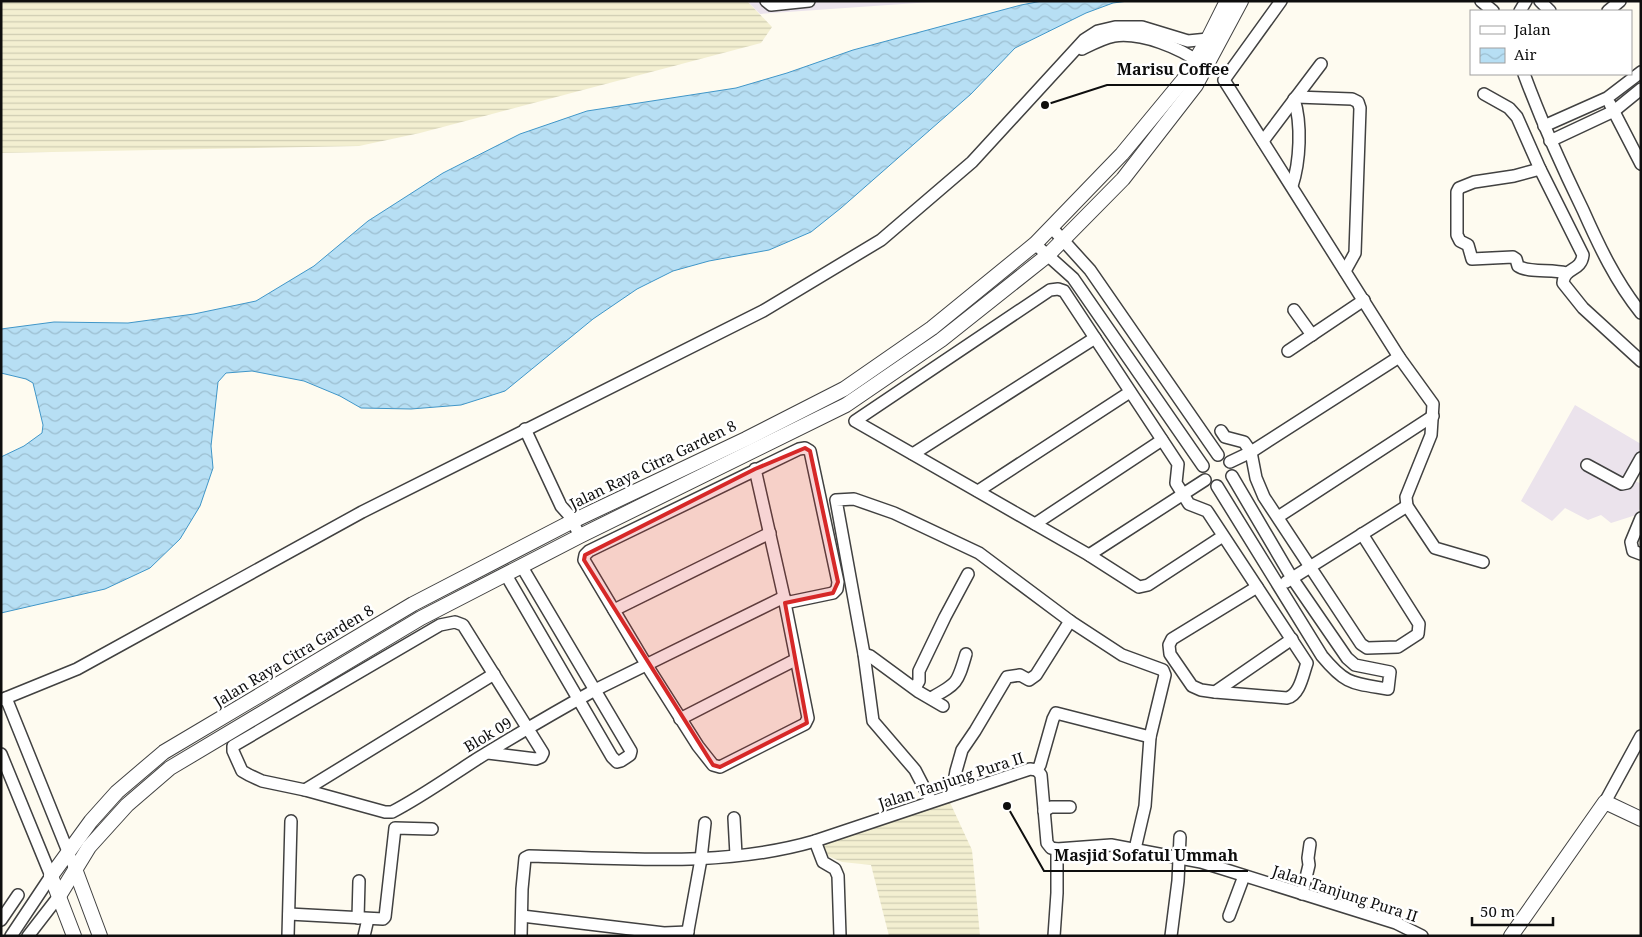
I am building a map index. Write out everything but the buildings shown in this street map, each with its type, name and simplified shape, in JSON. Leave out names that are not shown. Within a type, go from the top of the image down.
[{"type":"street","points":[[766,1],[771,5],[809,1]]},
{"type":"street","name":"Jalan Raya Citra Garden 8","points":[[59,896],[89,847],[127,804],[170,768],[421,618],[580,536],[760,449],[852,402],[941,340],[1048,255],[1123,179],[1196,85],[1208,39],[1227,1]]},
{"type":"street","name":"Jalan Raya Citra Garden 8","points":[[51,876],[68,850],[91,821],[118,792],[164,752],[413,604],[571,518],[746,439],[844,389],[932,328],[1035,244],[1122,154],[1184,79],[1201,63],[1241,1]]},
{"type":"street","points":[[1281,1],[1224,80],[1399,357],[1433,404],[1430,435],[1406,497],[1407,506],[1435,548],[1482,562]]},
{"type":"street","points":[[1481,1],[1492,10]]},
{"type":"street","points":[[1540,1],[1549,10]]},
{"type":"street","points":[[1609,10],[1620,1]]},
{"type":"street","points":[[100,936],[68,850],[4,699],[77,669],[362,512],[763,311],[881,240],[972,162],[1084,40],[1098,31],[1115,27],[1142,28],[1188,40],[1208,39]]},
{"type":"street","points":[[1073,53],[1097,41],[1115,36],[1136,36],[1166,44],[1201,63]]},
{"type":"street","points":[[1263,141],[1321,64]]},
{"type":"street","points":[[1544,126],[1607,98],[1641,72]]},
{"type":"street","points":[[1524,75],[1550,141],[1597,242],[1625,292],[1641,313]]},
{"type":"street","points":[[1550,141],[1614,111],[1641,89]]},
{"type":"street","points":[[1484,94],[1509,108],[1517,117],[1540,169],[1583,255],[1582,262],[1566,273],[1563,283],[1583,308],[1641,361]]},
{"type":"street","points":[[1292,186],[1297,171],[1299,114],[1295,98]]},
{"type":"street","points":[[1295,98],[1352,99],[1358,102],[1360,108],[1356,252],[1345,271]]},
{"type":"street","points":[[1607,98],[1641,164]]},
{"type":"street","points":[[1540,169],[1514,176],[1474,182],[1459,188],[1457,192],[1457,235],[1460,241],[1468,245],[1471,259],[1513,256],[1518,266],[1523,268],[1566,273]]},
{"type":"street","points":[[1052,228],[1090,270],[1218,456]]},
{"type":"street","points":[[1035,244],[1073,278],[1203,466]]},
{"type":"street","points":[[1223,536],[1146,586],[1139,586],[1089,555],[855,420],[1054,289],[1064,290],[1178,464],[1176,483],[1189,504],[1206,510],[1292,639],[1307,663],[1296,693],[1292,697],[1215,692],[1201,690],[1192,686],[1170,654],[1169,645],[1172,639],[1257,587]]},
{"type":"street","points":[[1288,351],[1364,300]]},
{"type":"street","points":[[1294,310],[1312,336]]},
{"type":"street","points":[[913,454],[1095,338]]},
{"type":"street","points":[[1230,462],[1251,452],[1399,357]]},
{"type":"street","points":[[978,491],[1130,392]]},
{"type":"street","points":[[1278,517],[1432,416]]},
{"type":"street","points":[[525,429],[561,506],[571,518],[580,536]]},
{"type":"street","points":[[1221,431],[1225,437],[1244,442],[1251,452],[1256,478],[1264,497],[1361,644],[1367,648],[1398,647],[1418,634],[1419,624],[1362,534]]},
{"type":"street","points":[[1035,524],[1162,440]]},
{"type":"street","points":[[488,753],[536,759],[541,757],[543,754],[526,730],[579,699],[646,664],[784,600],[833,592],[837,589],[838,582],[810,452],[805,448],[755,469],[589,551],[585,554],[584,560],[646,664],[680,719],[712,765],[720,767],[805,724],[808,718],[795,660],[784,600],[770,533],[755,469]]},
{"type":"street","points":[[1218,456],[1227,458],[1233,471],[1226,484],[1217,486],[1208,483],[1202,476],[1203,466],[1208,458],[1218,456]]},
{"type":"street","points":[[1587,465],[1622,484],[1627,483],[1641,458]]},
{"type":"street","points":[[1217,486],[1322,656],[1334,671],[1350,682],[1388,689],[1390,672],[1355,665],[1347,658],[1292,578],[1232,476]]},
{"type":"street","points":[[1089,555],[1205,480]]},
{"type":"street","points":[[931,801],[915,770],[872,721],[864,654],[836,500],[854,499],[886,510],[979,552],[1070,621],[1122,655],[1163,670],[1165,675],[1150,737],[1145,806],[1135,849]]},
{"type":"street","points":[[1279,586],[1407,506]]},
{"type":"street","points":[[1641,518],[1631,542],[1633,551],[1641,554]]},
{"type":"street","points":[[614,610],[770,533]]},
{"type":"street","points":[[506,575],[612,756],[617,762],[621,762],[630,756],[631,751],[522,567]]},
{"type":"street","points":[[915,688],[919,680],[920,671],[945,617],[968,574]]},
{"type":"street","points":[[523,603],[539,595]]},
{"type":"street","points":[[956,793],[956,771],[962,750],[1007,677],[1020,676],[1029,680],[1032,679],[1070,621]]},
{"type":"street","name":"Blok 09","points":[[455,622],[463,625],[494,674],[526,730],[392,812],[385,812],[305,790],[262,781],[242,771],[233,751],[233,746],[440,626],[455,622]]},
{"type":"street","points":[[1215,692],[1292,639]]},
{"type":"street","points":[[864,654],[870,656],[943,706]]},
{"type":"street","points":[[930,698],[952,686],[958,678],[966,654]]},
{"type":"street","points":[[320,660],[329,673]]},
{"type":"street","points":[[680,719],[795,660]]},
{"type":"street","points":[[305,790],[494,674]]},
{"type":"street","points":[[1037,770],[1053,718],[1056,714],[1150,737]]},
{"type":"street","points":[[1511,936],[1605,802],[1641,736]]},
{"type":"street","points":[[1,754],[74,936]]},
{"type":"street","name":"Jalan Tanjung Pura II","points":[[522,916],[525,858],[529,856],[701,859],[784,850],[1030,769],[1037,770],[1040,775],[1046,843],[1050,848],[1111,845],[1201,862],[1396,924],[1422,936]]},
{"type":"street","points":[[1605,802],[1641,819]]},
{"type":"street","points":[[1044,810],[1051,807],[1070,807]]},
{"type":"street","points":[[734,818],[736,855]]},
{"type":"street","points":[[288,936],[291,821]]},
{"type":"street","points":[[521,936],[522,916],[688,934],[705,823]]},
{"type":"street","points":[[289,914],[383,919],[385,917],[395,828],[432,829]]},
{"type":"street","points":[[1171,936],[1180,837]]},
{"type":"street","points":[[815,841],[823,862],[835,869],[838,876],[840,936]]},
{"type":"street","points":[[1302,894],[1309,865],[1310,844]]},
{"type":"street","points":[[1054,936],[1057,893],[1057,849]]},
{"type":"street","points":[[11,936],[51,876]]},
{"type":"street","points":[[1229,916],[1244,876]]},
{"type":"street","points":[[359,881],[364,936]]},
{"type":"street","points":[[1,920],[18,894]]},
{"type":"street","points":[[28,936],[59,896]]},
{"type":"highlighted area","points":[[805,448],[810,451],[838,582],[833,593],[785,603],[807,723],[720,767],[713,765],[584,560],[585,555],[755,469]]},
{"type":"shaded area","points":[[1,1],[747,1],[772,27],[761,43],[420,133],[359,146],[1,153]]},
{"type":"shaded area","points":[[747,1],[946,1],[760,14]]},
{"type":"shaded area","points":[[1575,405],[1641,444],[1641,449],[1627,476],[1641,484],[1641,507],[1636,515],[1611,523],[1601,515],[1588,520],[1565,508],[1552,521],[1521,501]]},
{"type":"shaded area","points":[[947,796],[972,850],[980,936],[889,936],[871,865],[842,862],[828,856],[822,840]]},
{"type":"water","points":[[1042,1],[1128,1],[1113,3],[1086,13],[1015,48],[971,94],[811,232],[769,250],[709,261],[673,271],[637,289],[593,319],[505,391],[461,405],[411,409],[361,408],[340,396],[304,381],[252,371],[226,373],[218,382],[211,446],[213,468],[200,506],[180,539],[150,568],[105,589],[1,613],[1,457],[24,446],[42,433],[43,425],[33,383],[26,379],[1,373],[1,329],[54,322],[128,323],[194,314],[256,301],[314,266],[368,221],[443,173],[520,134],[587,111],[736,88],[853,50]]},
{"type":"place","name":"Marisu Coffee","points":[[1045,105]]},
{"type":"place","name":"Masjid Sofatul Ummah","points":[[1007,806]]}]
